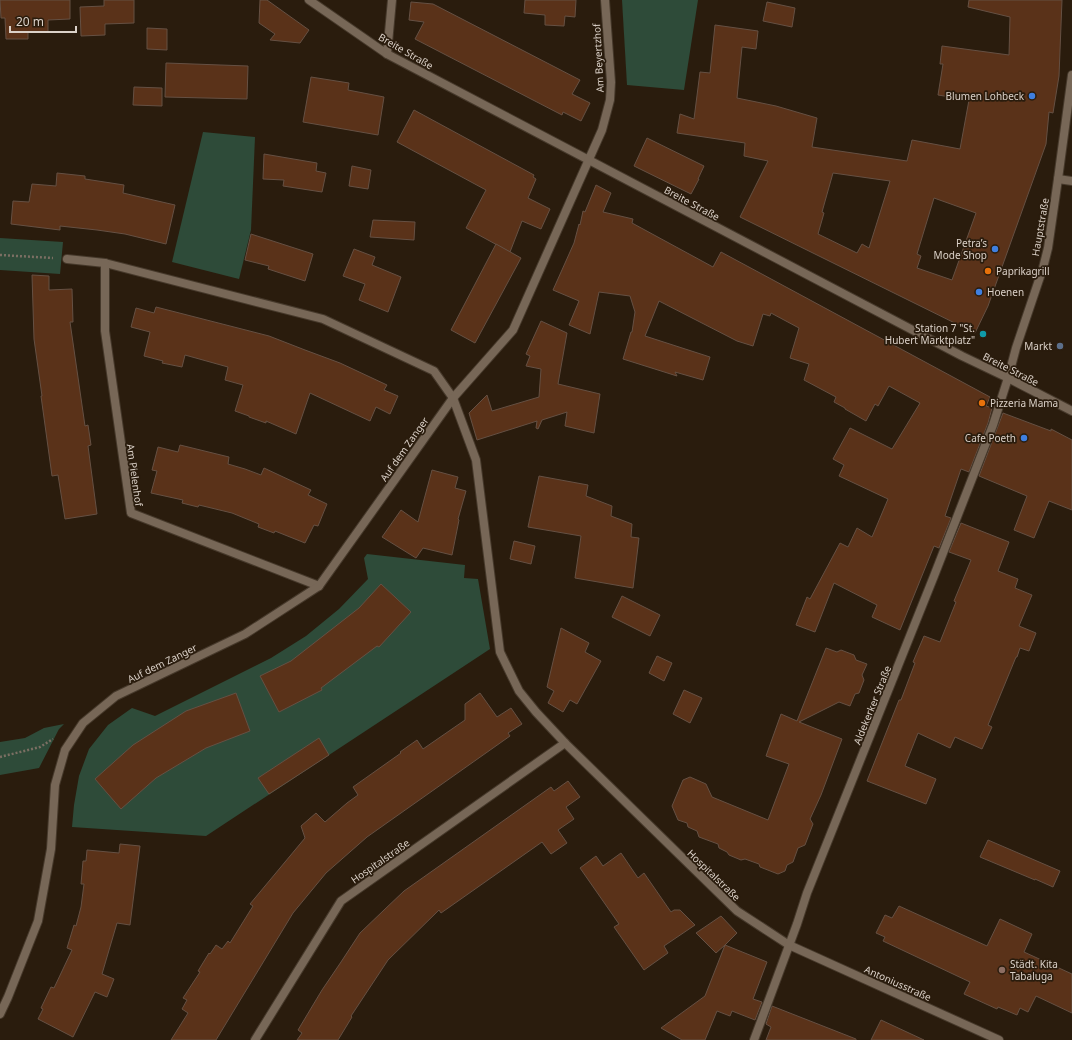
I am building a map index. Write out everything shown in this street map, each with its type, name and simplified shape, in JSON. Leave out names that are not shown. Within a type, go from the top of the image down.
[{"type":"street","name":"Breite Straße","points":[[309,0],[387,54],[962,356],[1072,411]]},
{"type":"street","points":[[387,54],[392,0]]},
{"type":"street","name":"Am Beyertzhof","points":[[588,160],[602,130],[610,100],[611,82],[604,0]]},
{"type":"street","name":"Hauptstraße","points":[[1008,378],[1048,248],[1072,75]]},
{"type":"street","name":"Auf dem Zanger","points":[[0,1014],[38,921],[51,849],[55,785],[65,750],[83,723],[116,696],[245,634],[320,586],[453,398],[513,330],[588,160]]},
{"type":"street","points":[[1058,179],[1072,181]]},
{"type":"street","points":[[67,259],[105,263],[323,319],[434,372],[453,398]]},
{"type":"street","name":"Am Pielenhof","points":[[105,263],[104,331],[131,512],[320,586]]},
{"type":"street","name":"Aldekerker Straße","points":[[754,1040],[807,894],[937,569],[992,425],[1008,378]]},
{"type":"street","name":"Hospitalstraße","points":[[453,398],[476,460],[500,652],[519,691],[564,743],[737,911],[789,945]]},
{"type":"street","name":"Hospitalstraße","points":[[255,1040],[341,901],[564,743]]},
{"type":"street","name":"Antoniusstraße","points":[[789,945],[999,1040]]},
{"type":"path","points":[[0,255],[67,259]]},
{"type":"path","points":[[0,757],[40,747],[58,736]]},
{"type":"green space","points":[[622,0],[698,0],[684,90],[627,85]]},
{"type":"green space","points":[[203,132],[255,137],[251,230],[239,279],[172,262]]},
{"type":"green space","points":[[0,238],[63,242],[60,274],[0,270]]},
{"type":"green space","points":[[367,554],[465,565],[464,578],[478,579],[490,649],[206,836],[72,827],[79,776],[89,749],[108,725],[132,708],[155,716],[271,658],[306,636],[339,609],[368,579],[364,558]]},
{"type":"green space","points":[[64,724],[59,729],[39,768],[0,775],[0,742],[25,738],[44,728]]},
{"type":"building","points":[[0,0],[70,0],[70,19],[48,20],[48,32],[28,32],[28,39],[6,39],[5,18],[1,18]]},
{"type":"building","points":[[104,0],[134,0],[134,23],[105,24],[105,35],[81,36],[80,7],[104,6]]},
{"type":"building","points":[[260,0],[267,0],[309,30],[300,43],[270,40],[275,34],[259,23]]},
{"type":"building","points":[[525,0],[576,0],[575,17],[565,16],[564,26],[545,25],[545,15],[524,13]]},
{"type":"building","points":[[969,0],[1062,0],[1059,76],[1053,113],[1049,112],[1046,144],[988,306],[975,333],[740,217],[768,161],[744,156],[745,143],[677,133],[680,114],[694,119],[700,72],[710,73],[715,25],[758,31],[756,49],[742,47],[737,98],[776,106],[817,118],[812,147],[907,161],[912,140],[960,149],[969,100],[938,95],[943,64],[940,64],[942,46],[1009,55],[1010,17],[968,7]],"holes":[[[833,173],[890,181],[869,248],[862,244],[857,253],[818,234],[824,213],[822,212]],[[934,198],[976,213],[952,280],[917,268],[921,256],[917,254]]]},
{"type":"building","points":[[411,2],[433,4],[580,80],[572,94],[590,103],[581,121],[563,112],[562,115],[415,39],[424,22],[409,20]]},
{"type":"building","points":[[767,2],[795,8],[792,27],[763,21]]},
{"type":"building","points":[[147,28],[167,29],[167,50],[147,49]]},
{"type":"building","points":[[166,63],[248,66],[247,99],[165,97]]},
{"type":"building","points":[[311,77],[349,83],[348,90],[384,97],[378,135],[303,122]]},
{"type":"building","points":[[134,87],[162,88],[162,106],[133,105]]},
{"type":"building","points":[[414,110],[534,175],[533,177],[536,179],[528,198],[550,209],[541,229],[522,221],[510,252],[466,228],[486,190],[397,142]]},
{"type":"building","points":[[647,138],[704,166],[691,194],[634,166]]},
{"type":"building","points":[[264,154],[317,163],[316,171],[326,173],[322,192],[283,186],[284,180],[263,179]]},
{"type":"building","points":[[352,166],[371,170],[368,189],[349,186]]},
{"type":"building","points":[[57,173],[85,176],[85,179],[124,185],[123,193],[175,205],[166,244],[125,234],[97,230],[60,226],[60,230],[11,224],[13,201],[29,202],[32,184],[56,186]]},
{"type":"building","points":[[596,185],[611,193],[603,212],[633,219],[632,223],[713,267],[721,252],[990,397],[986,406],[992,408],[988,423],[969,472],[961,469],[945,516],[951,518],[939,548],[934,546],[900,630],[872,617],[877,605],[834,583],[815,632],[796,625],[807,597],[810,599],[840,543],[848,547],[857,528],[872,537],[888,499],[839,476],[844,465],[833,459],[850,428],[892,449],[920,403],[889,386],[878,406],[875,404],[866,421],[845,409],[834,402],[836,397],[804,380],[809,364],[790,358],[799,328],[771,313],[770,316],[763,314],[753,346],[737,341],[659,301],[645,336],[710,357],[703,380],[675,372],[677,376],[623,359],[632,332],[635,312],[630,296],[599,292],[590,334],[569,325],[579,301],[553,290],[574,243],[583,211],[585,212]]},
{"type":"building","points":[[373,220],[415,222],[414,240],[370,237]]},
{"type":"building","points":[[251,234],[313,254],[305,281],[268,269],[269,266],[245,260]]},
{"type":"building","points":[[496,244],[521,258],[475,343],[451,330]]},
{"type":"building","points":[[354,249],[375,257],[372,265],[401,277],[388,312],[359,300],[365,284],[343,276]]},
{"type":"building","points":[[32,275],[49,276],[49,290],[72,289],[73,322],[70,322],[85,426],[88,425],[91,445],[88,446],[97,514],[65,519],[58,475],[52,476],[34,339]]},
{"type":"building","points":[[156,307],[269,336],[340,363],[387,385],[384,390],[398,396],[390,414],[376,407],[370,421],[310,393],[296,434],[266,421],[266,423],[249,417],[235,411],[243,385],[225,380],[228,367],[185,355],[182,367],[162,363],[163,361],[144,356],[150,332],[131,327],[136,308],[154,313]]},
{"type":"building","points":[[541,321],[567,333],[558,384],[600,394],[594,433],[565,426],[567,412],[542,420],[538,429],[536,428],[537,421],[477,440],[469,413],[487,395],[492,411],[539,397],[541,369],[526,366],[530,356],[526,354]]},
{"type":"building","points":[[1003,413],[1051,431],[1051,429],[1072,440],[1072,510],[1049,501],[1034,538],[1014,530],[1027,496],[979,476]]},
{"type":"building","points":[[180,445],[229,457],[228,464],[261,475],[264,468],[311,490],[308,495],[327,504],[318,526],[314,525],[305,543],[275,531],[274,533],[258,527],[259,524],[232,513],[199,505],[198,507],[182,503],[183,500],[151,493],[157,471],[152,470],[158,447],[178,452]]},
{"type":"building","points":[[432,470],[458,477],[455,488],[466,491],[458,519],[452,555],[423,548],[416,558],[382,537],[401,510],[418,522]]},
{"type":"building","points":[[539,476],[588,485],[586,496],[612,506],[611,516],[632,524],[631,537],[639,538],[633,588],[575,578],[581,536],[528,527]]},
{"type":"building","points":[[961,523],[1009,542],[998,571],[1018,579],[1015,588],[1032,595],[1019,626],[1036,633],[1029,651],[1020,648],[988,725],[992,727],[982,749],[955,737],[950,748],[918,733],[905,766],[936,779],[926,804],[867,781],[899,700],[901,700],[915,663],[913,662],[924,636],[940,642],[956,602],[954,601],[971,560],[949,552]]},
{"type":"building","points":[[514,541],[535,546],[531,564],[510,559]]},
{"type":"building","points":[[381,584],[411,612],[379,647],[377,646],[321,688],[322,690],[279,712],[260,676],[291,661],[359,608]]},
{"type":"building","points":[[622,596],[660,615],[650,636],[612,617]]},
{"type":"building","points":[[561,628],[589,643],[585,652],[601,661],[577,704],[570,700],[563,712],[548,703],[554,691],[547,687]]},
{"type":"building","points":[[826,648],[837,652],[841,650],[854,655],[856,660],[867,664],[862,675],[864,680],[859,693],[855,694],[850,706],[839,702],[799,722],[842,739],[821,795],[810,819],[813,824],[805,845],[798,848],[793,862],[787,865],[785,871],[778,874],[760,867],[759,864],[745,859],[741,860],[729,855],[727,852],[719,848],[718,844],[699,837],[697,831],[688,827],[687,823],[678,820],[672,806],[683,780],[690,777],[706,784],[712,797],[768,820],[789,764],[766,756],[781,714],[797,721]]},
{"type":"building","points":[[657,656],[672,663],[664,681],[649,673]]},
{"type":"building","points":[[684,690],[702,698],[690,723],[673,714]]},
{"type":"building","points":[[236,693],[250,731],[206,748],[156,778],[121,809],[95,779],[133,745],[186,711]]},
{"type":"building","points":[[480,693],[497,717],[511,708],[522,724],[508,733],[510,736],[367,837],[326,873],[293,913],[216,1040],[171,1040],[188,1013],[182,1009],[187,1000],[183,998],[200,972],[198,971],[209,953],[210,954],[216,945],[222,949],[228,941],[230,943],[253,906],[250,904],[305,838],[301,826],[316,813],[325,822],[358,795],[353,787],[401,753],[400,752],[417,740],[423,749],[465,720],[465,704]]},
{"type":"building","points":[[319,738],[329,755],[269,794],[258,778]]},
{"type":"building","points":[[568,781],[580,797],[566,807],[574,819],[558,830],[567,843],[551,854],[542,842],[441,913],[439,910],[388,960],[351,1016],[352,1017],[338,1040],[297,1040],[302,1033],[298,1030],[322,990],[360,933],[384,910],[404,891],[551,787],[554,791]]},
{"type":"building","points":[[988,840],[1060,871],[1053,887],[980,857]]},
{"type":"building","points":[[120,844],[140,846],[130,925],[117,923],[102,974],[114,979],[107,997],[95,992],[73,1037],[38,1019],[43,1009],[41,1008],[51,987],[54,988],[72,950],[67,948],[74,925],[76,926],[81,907],[84,884],[81,884],[83,861],[86,861],[87,850],[119,853]]},
{"type":"building","points":[[621,853],[638,878],[644,873],[671,912],[674,910],[680,910],[695,925],[664,946],[668,953],[644,970],[614,927],[619,924],[580,868],[596,856],[603,866]]},
{"type":"building","points":[[899,906],[987,946],[1000,919],[1032,934],[1024,952],[1072,974],[1072,1013],[1036,996],[1028,1012],[1020,1008],[1017,1015],[998,1007],[997,1009],[964,994],[970,982],[883,941],[885,937],[876,933],[885,915],[892,918]]},
{"type":"building","points":[[721,916],[737,933],[716,953],[696,933]]},
{"type":"building","points":[[725,945],[767,962],[753,999],[762,1002],[755,1020],[732,1011],[730,1016],[717,1011],[705,1040],[682,1040],[661,1028],[705,996]]},
{"type":"building","points":[[772,1006],[856,1040],[766,1040],[771,1027],[766,1024]]},
{"type":"building","points":[[881,1020],[924,1040],[871,1040]]},
{"type":"place","name":"Blumen Lohbeck","points":[[1032,96]]},
{"type":"place","name":"Petra’s Mode Shop","points":[[995,249]]},
{"type":"place","name":"Paprikagrill","points":[[988,271]]},
{"type":"place","name":"Hoenen","points":[[979,292]]},
{"type":"place","name":"Station 7 \"St. Hubert Marktplatz\"","points":[[983,334]]},
{"type":"place","name":"Markt","points":[[1060,346]]},
{"type":"place","name":"Pizzeria Mama","points":[[982,403]]},
{"type":"place","name":"Cafe Poeth","points":[[1024,438]]},
{"type":"place","name":"Städt. Kita Tabaluga","points":[[1002,970]]}]
